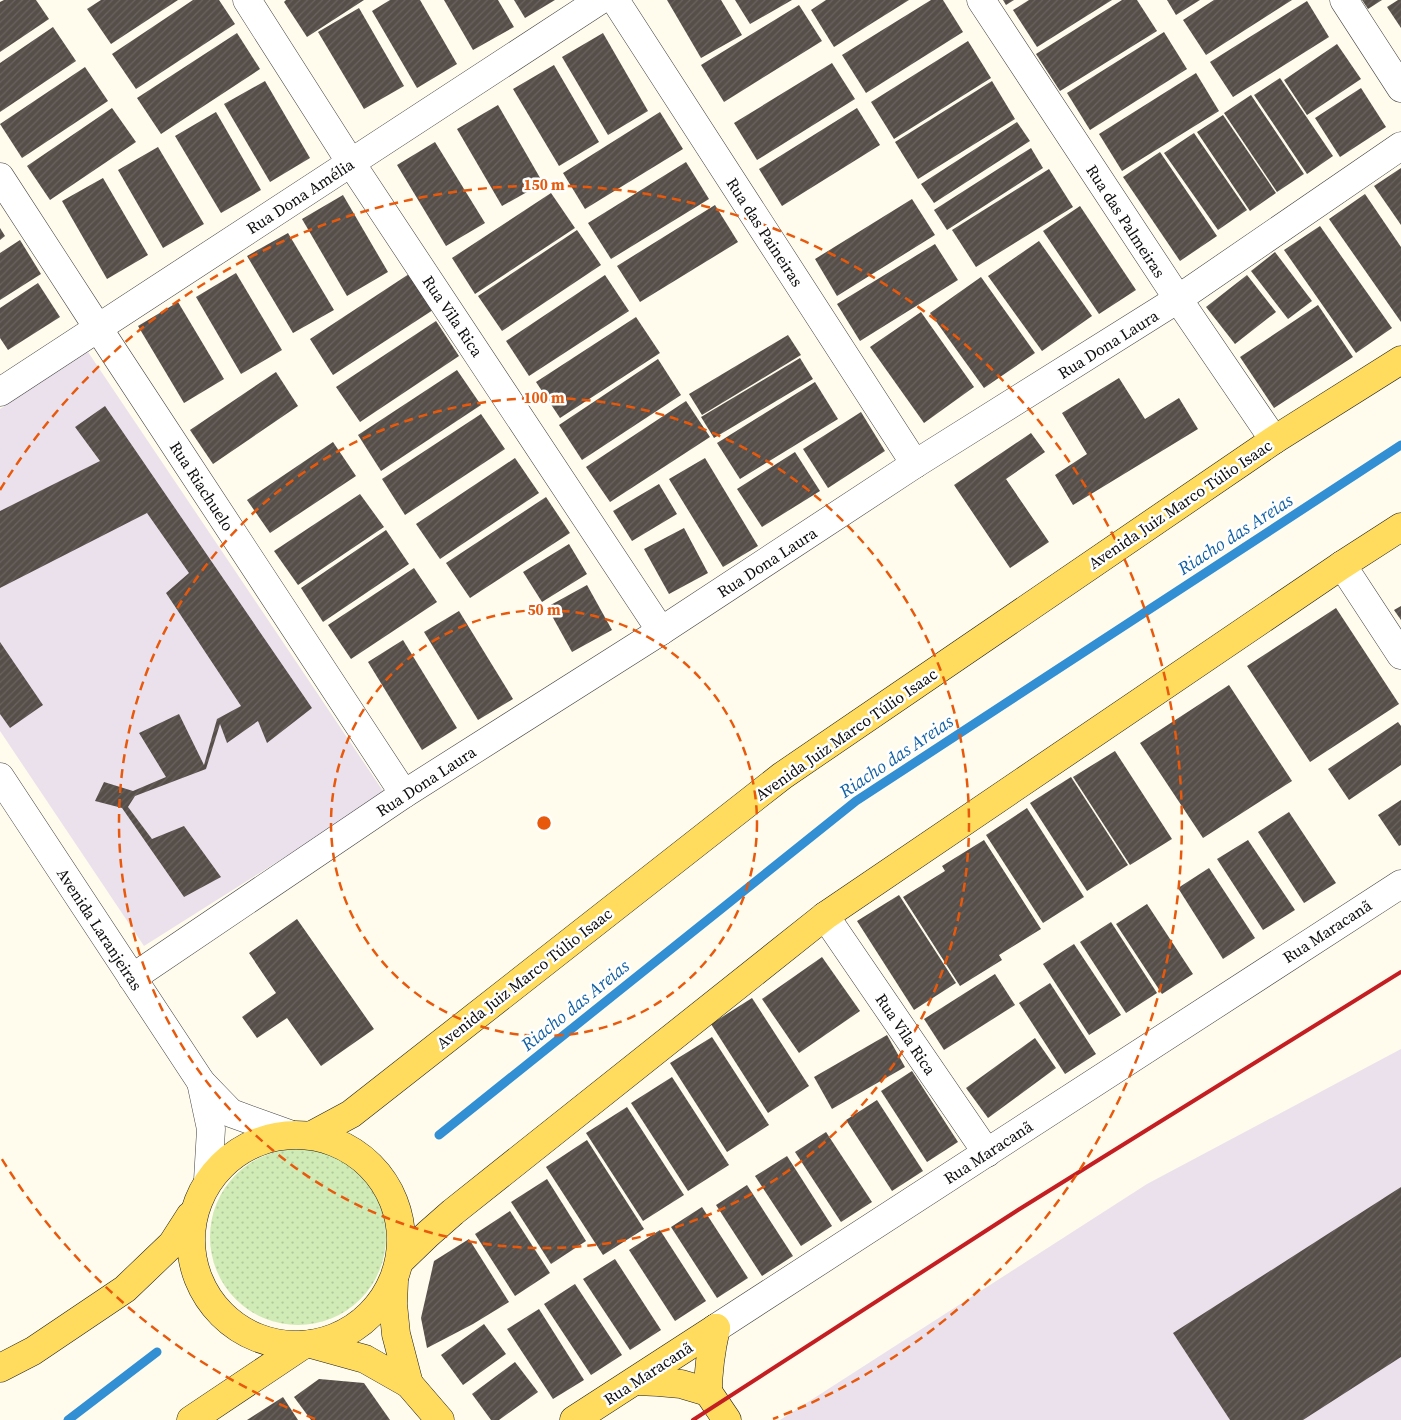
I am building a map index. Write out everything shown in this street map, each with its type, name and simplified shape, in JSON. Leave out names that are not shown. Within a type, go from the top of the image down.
[{"type":"main road","name":"Avenida Juiz Marco Túlio Isaac","points":[[300,1135],[351,1114],[782,776],[1274,440],[1401,360]]},
{"type":"main road","points":[[191,1420],[307,1345],[340,1336],[365,1320],[397,1271],[453,1212],[825,916],[1342,565],[1401,527]]},
{"type":"main road","points":[[0,1368],[33,1351],[125,1289],[172,1244],[194,1210],[208,1180],[230,1157],[258,1141],[300,1135],[331,1140],[349,1148],[375,1169],[393,1196],[402,1228],[393,1304],[396,1334],[409,1384]]},
{"type":"main road","points":[[194,1210],[189,1244],[196,1276],[213,1306],[238,1329],[269,1342],[307,1345],[365,1359],[409,1384],[440,1420]]},
{"type":"main road","points":[[716,1328],[708,1371],[708,1392],[727,1420]]},
{"type":"main road","name":"Rua Maracanã","points":[[574,1420],[716,1328]]},
{"type":"main road","points":[[636,1381],[682,1384],[708,1392]]},
{"type":"street","name":"Rua Vila Rica","points":[[247,0],[351,163],[661,631]]},
{"type":"street","name":"Rua Dona Amélia","points":[[0,392],[600,0]]},
{"type":"street","name":"Rua das Paineiras","points":[[615,0],[915,464]]},
{"type":"street","name":"Rua das Palmeiras","points":[[981,0],[1178,299],[1274,440]]},
{"type":"street","points":[[1344,0],[1401,88]]},
{"type":"street","name":"Rua Dona Laura","points":[[132,978],[404,794],[661,631],[915,464],[1178,299],[1401,146]]},
{"type":"street","name":"Rua Riachuelo","points":[[0,177],[404,794]]},
{"type":"street","points":[[1342,565],[1401,655]]},
{"type":"street","name":"Avenida Laranjeiras","points":[[0,777],[200,1082],[231,1113],[300,1135]]},
{"type":"street","name":"Rua Maracanã","points":[[716,1328],[1401,884]]},
{"type":"street","name":"Rua Vila Rica","points":[[825,916],[987,1153]]},
{"type":"street","name":"Avenida Laranjeiras","points":[[200,1082],[211,1129],[208,1180]]},
{"type":"shaded area","points":[[88,352],[385,794],[144,946],[0,731],[0,409]]},
{"type":"shaded area","points":[[1401,1049],[1401,1420],[780,1420],[1147,1184]]},
{"type":"green space","points":[[298,1149],[332,1156],[354,1169],[366,1181],[379,1203],[386,1237],[379,1271],[366,1293],[354,1305],[332,1318],[298,1325],[264,1318],[242,1305],[230,1293],[217,1271],[210,1237],[217,1203],[230,1181],[242,1169],[264,1156]]},
{"type":"building","points":[[4,0],[36,0],[49,19],[0,52],[0,2]]},
{"type":"building","points":[[101,0],[178,0],[111,44],[87,9]]},
{"type":"building","points":[[193,0],[219,0],[235,24],[136,89],[112,54]]},
{"type":"building","points":[[286,0],[364,0],[307,37],[284,2]]},
{"type":"building","points":[[390,0],[420,0],[457,64],[417,88],[372,11]]},
{"type":"building","points":[[444,0],[498,0],[514,27],[473,50]]},
{"type":"building","points":[[514,0],[555,0],[525,18]]},
{"type":"building","points":[[667,0],[721,0],[742,35],[701,58]]},
{"type":"building","points":[[735,0],[792,0],[750,24]]},
{"type":"building","points":[[826,0],[909,0],[834,47],[811,10]]},
{"type":"building","points":[[931,0],[943,0],[963,32],[866,93],[842,55]]},
{"type":"building","points":[[1003,0],[1014,0],[1006,5]]},
{"type":"building","points":[[1029,0],[1112,0],[1037,47],[1013,10]]},
{"type":"building","points":[[1122,0],[1137,0],[1157,31],[1060,91],[1036,54]]},
{"type":"building","points":[[1167,0],[1200,0],[1176,15]]},
{"type":"building","points":[[1214,0],[1292,0],[1206,55],[1183,20]]},
{"type":"building","points":[[1362,0],[1382,0],[1368,9]]},
{"type":"building","points":[[1401,0],[1401,28],[1387,7]]},
{"type":"building","points":[[1307,1],[1329,37],[1233,97],[1210,62]]},
{"type":"building","points":[[799,5],[822,41],[724,102],[701,65]]},
{"type":"building","points":[[359,8],[404,86],[364,109],[318,32]]},
{"type":"building","points":[[53,27],[76,61],[0,112],[0,63]]},
{"type":"building","points":[[1164,32],[1187,69],[1090,130],[1067,93]]},
{"type":"building","points":[[237,33],[260,69],[161,134],[137,98]]},
{"type":"building","points":[[603,33],[648,111],[608,135],[562,57]]},
{"type":"building","points":[[968,41],[991,78],[894,139],[871,102]]},
{"type":"building","points":[[1337,44],[1361,79],[1307,115],[1284,80]]},
{"type":"building","points":[[832,63],[855,99],[757,160],[734,123]]},
{"type":"building","points":[[554,65],[599,142],[559,166],[513,89]]},
{"type":"building","points":[[85,67],[108,101],[22,158],[0,124]]},
{"type":"building","points":[[1196,73],[1219,111],[1122,171],[1099,134]]},
{"type":"building","points":[[1280,78],[1333,156],[1307,174],[1254,95]]},
{"type":"building","points":[[265,81],[310,158],[270,182],[224,104]]},
{"type":"building","points":[[992,81],[1015,119],[918,179],[895,142]]},
{"type":"building","points":[[1361,88],[1386,127],[1340,157],[1315,118]]},
{"type":"building","points":[[1251,95],[1304,174],[1277,192],[1224,113]]},
{"type":"building","points":[[498,105],[543,183],[502,206],[457,129]]},
{"type":"building","points":[[112,108],[136,142],[50,200],[27,166]]},
{"type":"building","points":[[857,108],[880,145],[782,206],[759,169]]},
{"type":"building","points":[[216,112],[261,190],[221,213],[175,136]]},
{"type":"building","points":[[660,112],[683,149],[585,209],[563,173]]},
{"type":"building","points":[[1223,115],[1276,193],[1250,211],[1197,132]]},
{"type":"building","points":[[1017,122],[1030,141],[934,203],[921,184]]},
{"type":"building","points":[[1194,133],[1247,210],[1218,230],[1164,153]]},
{"type":"building","points":[[435,142],[485,223],[446,246],[397,165]]},
{"type":"building","points":[[158,147],[204,224],[163,248],[118,170]]},
{"type":"building","points":[[1031,148],[1043,168],[947,230],[934,210]]},
{"type":"building","points":[[1160,152],[1217,236],[1180,261],[1123,177]]},
{"type":"building","points":[[686,162],[709,199],[611,259],[588,223]]},
{"type":"building","points":[[1401,168],[1401,225],[1374,186]]},
{"type":"building","points":[[1049,169],[1073,207],[976,267],[952,230]]},
{"type":"building","points":[[103,178],[148,255],[107,279],[62,201]]},
{"type":"building","points":[[551,193],[575,228],[475,294],[452,258]]},
{"type":"building","points":[[1365,194],[1401,247],[1401,322],[1329,219]]},
{"type":"building","points":[[343,195],[388,272],[347,296],[302,219]]},
{"type":"building","points":[[912,199],[935,235],[837,296],[815,259]]},
{"type":"building","points":[[715,205],[738,242],[640,302],[617,266]]},
{"type":"building","points":[[1080,206],[1136,290],[1099,314],[1043,231]]},
{"type":"building","points":[[1320,226],[1392,328],[1356,353],[1284,250]]},
{"type":"building","points":[[0,228],[5,236],[0,240]]},
{"type":"building","points":[[577,230],[601,265],[502,331],[478,296]]},
{"type":"building","points":[[288,233],[334,310],[293,333],[247,256]]},
{"type":"building","points":[[20,240],[41,274],[0,300],[0,253]]},
{"type":"building","points":[[1039,241],[1092,316],[1042,351],[988,276]]},
{"type":"building","points":[[935,244],[958,280],[860,341],[837,304]]},
{"type":"building","points":[[1275,252],[1312,301],[1288,319],[1251,271]]},
{"type":"building","points":[[236,273],[282,350],[241,374],[196,297]]},
{"type":"building","points":[[409,274],[433,310],[333,375],[310,339]]},
{"type":"building","points":[[605,275],[629,311],[529,376],[506,341]]},
{"type":"building","points":[[1247,275],[1276,312],[1235,344],[1206,307]]},
{"type":"building","points":[[981,277],[1035,353],[984,388],[930,313]]},
{"type":"building","points":[[38,283],[60,317],[8,350],[0,338],[0,308]]},
{"type":"building","points":[[178,302],[224,379],[184,403],[138,326]]},
{"type":"building","points":[[1318,305],[1353,357],[1274,408],[1240,357]]},
{"type":"building","points":[[921,312],[974,387],[924,423],[870,347]]},
{"type":"building","points":[[636,317],[660,353],[560,418],[536,382]]},
{"type":"building","points":[[436,321],[459,356],[360,422],[336,387]]},
{"type":"building","points":[[788,335],[801,355],[702,415],[689,394]]},
{"type":"building","points":[[800,358],[813,379],[714,438],[701,417]]},
{"type":"building","points":[[658,359],[681,395],[582,460],[559,425]]},
{"type":"building","points":[[457,370],[481,405],[381,471],[358,435]]},
{"type":"building","points":[[276,372],[298,406],[213,464],[190,430]]},
{"type":"building","points":[[1119,378],[1145,419],[1179,398],[1198,429],[1073,505],[1055,475],[1087,454],[1062,413]]},
{"type":"building","points":[[815,382],[838,419],[740,479],[717,443]]},
{"type":"building","points":[[686,401],[710,437],[610,502],[586,467]]},
{"type":"building","points":[[105,406],[312,708],[267,743],[258,721],[227,743],[220,724],[206,769],[135,796],[128,807],[152,839],[184,826],[221,877],[184,897],[122,808],[95,801],[104,782],[133,791],[166,777],[139,733],[179,714],[204,765],[217,719],[241,706],[166,593],[189,573],[147,513],[0,588],[0,511],[100,461],[75,427]]},
{"type":"building","points":[[861,412],[885,451],[828,488],[803,449]]},
{"type":"building","points":[[481,414],[505,449],[405,515],[382,479]]},
{"type":"building","points":[[1031,433],[1045,452],[1006,479],[1049,542],[1010,568],[954,485]]},
{"type":"building","points":[[333,442],[356,476],[270,533],[247,500]]},
{"type":"building","points":[[795,452],[820,491],[762,527],[737,489]]},
{"type":"building","points":[[515,458],[539,493],[440,559],[416,524]]},
{"type":"building","points":[[705,458],[758,546],[723,567],[669,479]]},
{"type":"building","points":[[659,484],[677,514],[632,541],[613,511]]},
{"type":"building","points":[[360,494],[384,527],[298,585],[274,551]]},
{"type":"building","points":[[546,497],[570,533],[470,598],[446,563]]},
{"type":"building","points":[[684,528],[708,573],[669,594],[644,549]]},
{"type":"building","points":[[386,530],[409,564],[323,622],[301,588]]},
{"type":"building","points":[[569,544],[587,574],[542,602],[523,572]]},
{"type":"building","points":[[414,568],[437,602],[351,659],[328,625]]},
{"type":"building","points":[[587,585],[612,630],[572,652],[547,607]]},
{"type":"building","points":[[1401,606],[1401,620],[1394,610]]},
{"type":"building","points":[[1336,608],[1399,704],[1310,762],[1247,666]]},
{"type":"building","points":[[459,611],[513,699],[478,720],[424,632]]},
{"type":"building","points":[[403,640],[457,728],[422,750],[368,662]]},
{"type":"building","points":[[0,642],[43,705],[10,728],[0,714]]},
{"type":"building","points":[[1229,685],[1292,781],[1203,838],[1140,743]]},
{"type":"building","points":[[1398,722],[1401,726],[1401,765],[1349,800],[1328,769]]},
{"type":"building","points":[[1115,751],[1172,839],[1130,865],[1073,777]]},
{"type":"building","points":[[1071,777],[1128,865],[1087,891],[1030,803]]},
{"type":"building","points":[[1401,800],[1401,845],[1399,846],[1378,815]]},
{"type":"building","points":[[1027,808],[1084,897],[1043,923],[986,835]]},
{"type":"building","points":[[1289,812],[1336,883],[1304,903],[1258,832]]},
{"type":"building","points":[[984,840],[1041,929],[999,955],[1002,960],[960,986],[903,897],[945,871],[942,866]]},
{"type":"building","points":[[1248,840],[1295,910],[1263,930],[1217,859]]},
{"type":"building","points":[[1209,868],[1255,938],[1223,959],[1178,888]]},
{"type":"building","points":[[899,895],[956,983],[914,1010],[857,921]]},
{"type":"building","points":[[1147,904],[1193,974],[1162,994],[1116,924]]},
{"type":"building","points":[[297,919],[374,1029],[321,1066],[287,1018],[257,1038],[242,1017],[276,993],[249,953]]},
{"type":"building","points":[[1111,922],[1157,993],[1126,1013],[1080,942]]},
{"type":"building","points":[[1074,944],[1121,1015],[1089,1035],[1043,964]]},
{"type":"building","points":[[822,957],[860,1011],[799,1053],[762,999]]},
{"type":"building","points":[[995,974],[1015,1005],[944,1050],[924,1019]]},
{"type":"building","points":[[1050,983],[1096,1054],[1065,1074],[1019,1003]]},
{"type":"building","points":[[752,998],[809,1086],[768,1113],[711,1024]]},
{"type":"building","points":[[887,1035],[905,1067],[832,1109],[814,1077]]},
{"type":"building","points":[[712,1037],[769,1125],[727,1152],[670,1063]]},
{"type":"building","points":[[1035,1038],[1056,1068],[988,1118],[966,1088]]},
{"type":"building","points":[[912,1071],[958,1142],[927,1162],[881,1091]]},
{"type":"building","points":[[672,1077],[729,1165],[688,1191],[631,1103]]},
{"type":"building","points":[[877,1100],[923,1171],[892,1191],[846,1120]]},
{"type":"building","points":[[627,1107],[684,1195],[643,1221],[586,1133]]},
{"type":"building","points":[[826,1132],[872,1202],[841,1222],[795,1152]]},
{"type":"building","points":[[587,1140],[644,1229],[603,1255],[546,1167]]},
{"type":"building","points":[[787,1156],[832,1226],[801,1246],[755,1176]]},
{"type":"building","points":[[547,1179],[586,1241],[551,1264],[511,1202]]},
{"type":"building","points":[[747,1185],[793,1256],[762,1276],[716,1205]]},
{"type":"building","points":[[1401,1187],[1401,1357],[1303,1420],[1230,1420],[1173,1333]]},
{"type":"building","points":[[702,1207],[748,1278],[717,1298],[671,1227]]},
{"type":"building","points":[[510,1211],[550,1273],[515,1296],[475,1234]]},
{"type":"building","points":[[660,1230],[706,1301],[675,1321],[629,1250]]},
{"type":"building","points":[[469,1239],[509,1302],[473,1324],[427,1348],[421,1318],[434,1261]]},
{"type":"building","points":[[615,1259],[661,1330],[630,1350],[583,1279]]},
{"type":"building","points":[[575,1284],[622,1355],[591,1375],[544,1304]]},
{"type":"building","points":[[539,1309],[584,1380],[553,1399],[507,1329]]},
{"type":"building","points":[[484,1324],[506,1354],[463,1385],[441,1355]]},
{"type":"building","points":[[515,1362],[538,1392],[499,1420],[491,1420],[472,1394]]},
{"type":"building","points":[[319,1379],[364,1383],[390,1420],[311,1420],[294,1397]]},
{"type":"building","points":[[283,1397],[298,1420],[247,1420]]},
{"type":"waterway","name":"Riacho das Areias","points":[[439,1135],[856,801],[1401,445]]},
{"type":"waterway","name":"Riacho das Areias","points":[[68,1420],[157,1352]]},
{"type":"railway","points":[[693,1420],[1018,1210],[1401,972]]}]
